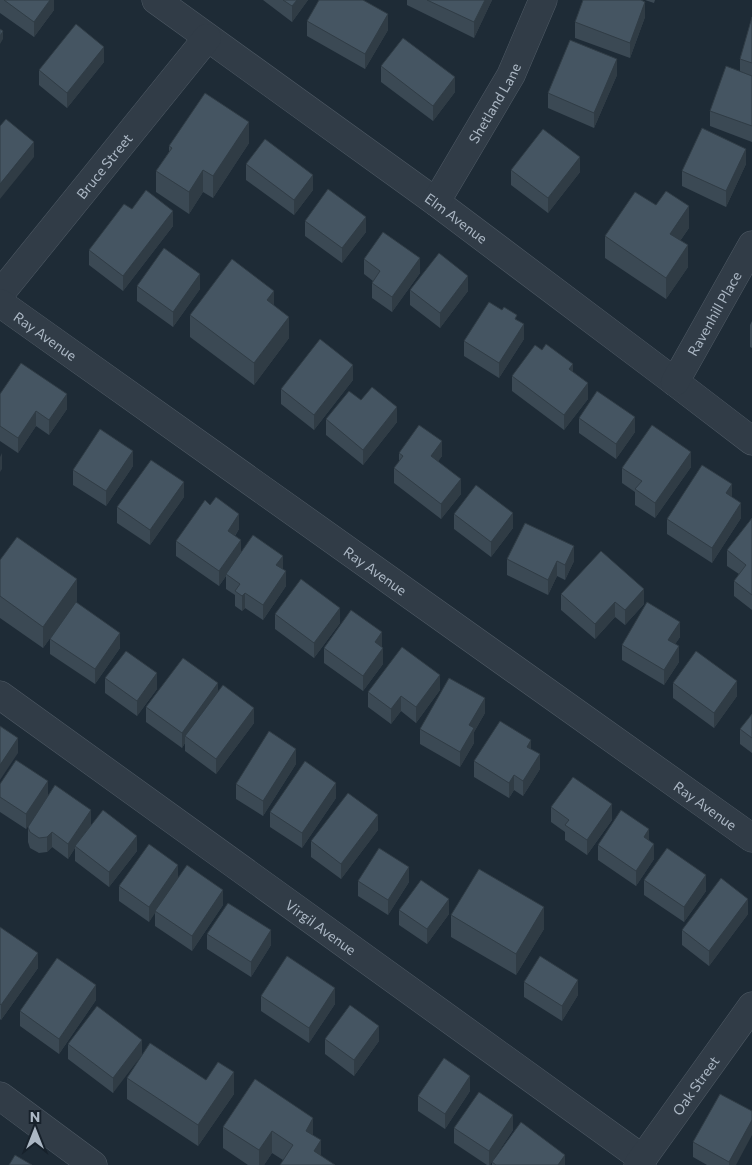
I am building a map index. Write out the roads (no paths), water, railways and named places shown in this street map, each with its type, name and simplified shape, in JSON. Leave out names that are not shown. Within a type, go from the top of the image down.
[{"type":"street","name":"Elm Avenue","points":[[156,0],[436,202],[752,442]]},
{"type":"street","name":"Shetland Lane","points":[[436,202],[511,74],[543,0]]},
{"type":"street","name":"Bruce Street","points":[[0,294],[207,38]]},
{"type":"street","name":"Ravenhill Place","points":[[675,382],[752,245]]},
{"type":"street","name":"Ray Avenue","points":[[0,303],[752,838]]},
{"type":"street","name":"Virgil Avenue","points":[[0,695],[640,1162]]},
{"type":"street","name":"Oak Street","points":[[640,1162],[752,1006]]},
{"type":"street","points":[[0,1096],[93,1165]]}]
